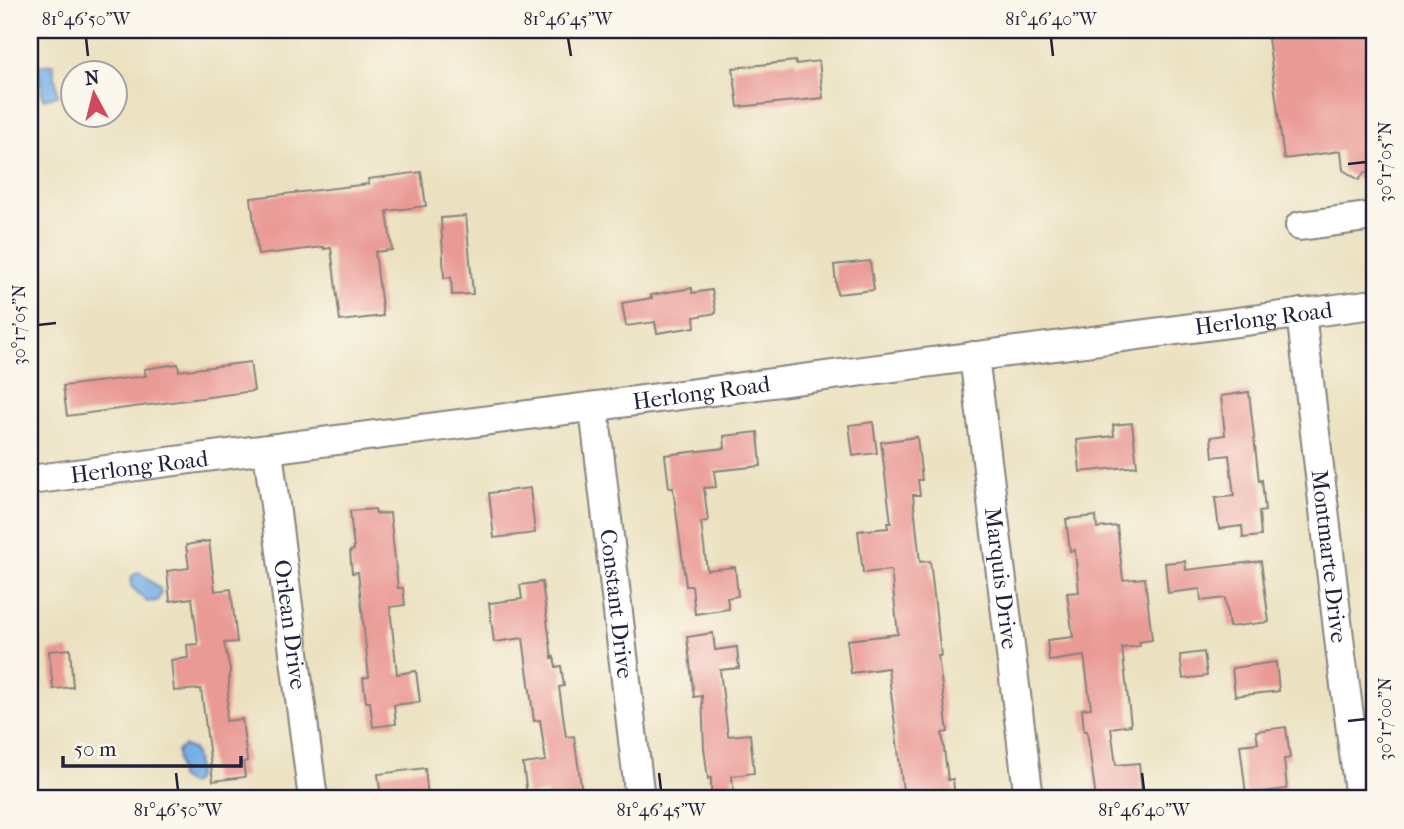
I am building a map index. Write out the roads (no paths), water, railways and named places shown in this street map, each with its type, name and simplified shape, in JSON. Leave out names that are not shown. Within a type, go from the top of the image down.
[{"type":"street","points":[[1300,226],[1374,216]]},
{"type":"street","name":"Herlong Road","points":[[30,480],[594,409],[1374,304]]},
{"type":"street","name":"Montmarte Drive","points":[[1301,313],[1360,799]]},
{"type":"street","name":"Marquis Drive","points":[[974,356],[1029,799]]},
{"type":"street","name":"Constant Drive","points":[[594,409],[640,799]]},
{"type":"street","name":"Orlean Drive","points":[[268,451],[313,799]]},
{"type":"water","points":[[53,64],[58,95],[43,99],[39,71],[35,66]]},
{"type":"water","points":[[139,572],[160,589],[157,601],[147,602],[131,586],[132,576]]},
{"type":"water","points":[[184,746],[193,749],[197,761],[195,779],[189,784],[179,778],[177,751]]}]
